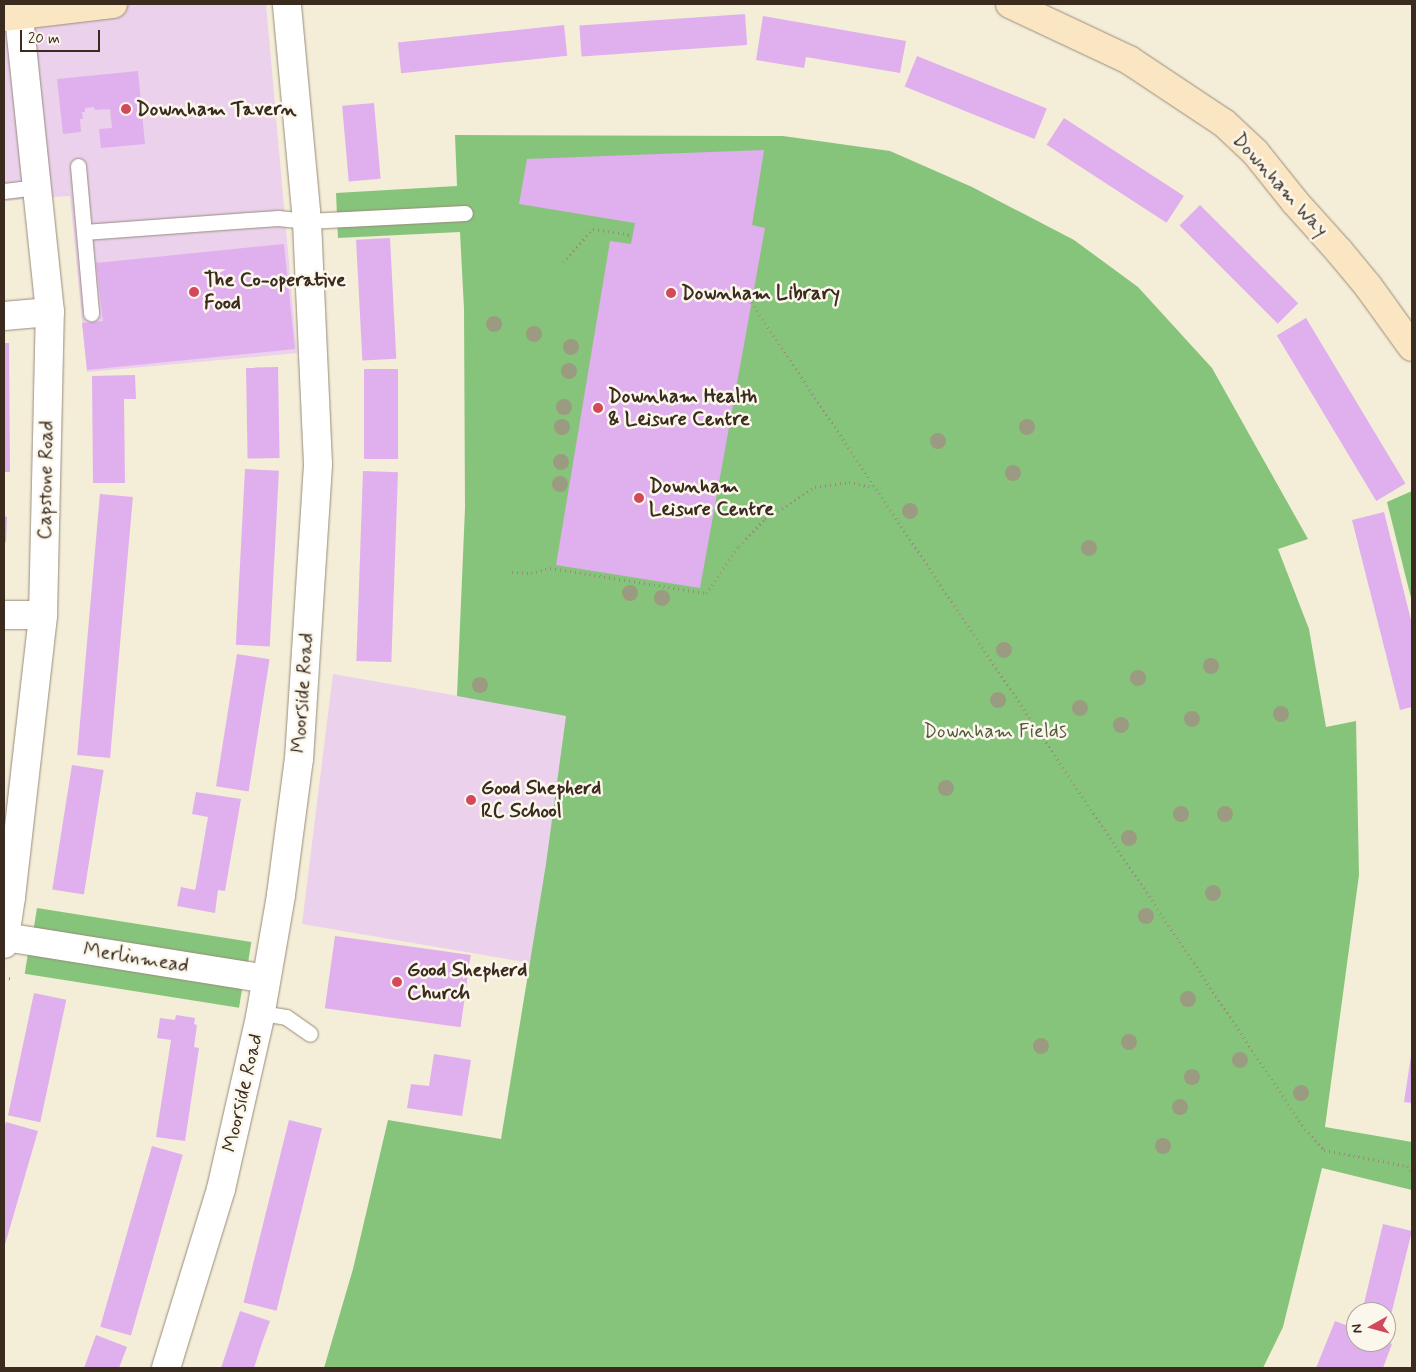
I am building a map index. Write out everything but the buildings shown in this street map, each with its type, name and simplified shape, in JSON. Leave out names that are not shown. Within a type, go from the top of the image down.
[{"type":"street","points":[[11,16],[113,4]]},
{"type":"street","name":"Moorside Road","points":[[166,1368],[221,1189],[261,1014],[281,895],[299,759],[317,474],[307,221],[287,4]]},
{"type":"street","name":"Downham Way","points":[[1010,4],[1129,60],[1224,124],[1255,152],[1295,202],[1339,251],[1368,286],[1412,347]]},
{"type":"street","name":"Capstone Road","points":[[4,940],[11,897],[44,615],[50,312],[38,187],[11,16]]},
{"type":"street","points":[[4,316],[50,312]]},
{"type":"street","points":[[4,615],[44,615]]},
{"type":"street","name":"Merlinmead","points":[[4,940],[266,979]]},
{"type":"lane","points":[[78,166],[91,313]]},
{"type":"lane","points":[[4,191],[38,187]]},
{"type":"lane","points":[[84,232],[278,218],[307,221],[465,213]]},
{"type":"lane","points":[[261,1014],[286,1018],[310,1034]]},
{"type":"path","points":[[562,262],[593,228],[633,235]]},
{"type":"path","points":[[752,302],[874,487],[1306,1129],[1324,1150],[1406,1166],[1412,1165]]},
{"type":"path","points":[[512,572],[531,572],[550,568],[706,593],[739,546],[766,519],[815,487],[849,482],[874,487]]},
{"type":"path","points":[[4,977],[12,979]]},
{"type":"path","points":[[1406,1166],[1412,1172]]},
{"type":"shaded area","points":[[4,4],[266,4],[297,353],[87,372],[70,196],[4,201]]},
{"type":"shaded area","name":"Good Shepherd RC School","points":[[333,674],[635,727],[530,963],[302,924]]},
{"type":"green space","name":"Downham Fields","points":[[455,135],[783,136],[890,151],[972,187],[1074,240],[1138,287],[1212,368],[1308,539],[1278,549],[1309,629],[1326,727],[1356,721],[1359,875],[1325,1127],[1412,1142],[1412,1190],[1322,1168],[1283,1327],[1263,1368],[324,1368],[353,1269],[388,1120],[501,1139],[546,864],[566,716],[457,696],[465,508],[464,309],[460,232],[338,238],[336,193],[457,186]]},
{"type":"green space","points":[[1412,491],[1412,602],[1387,502]]},
{"type":"green space","points":[[37,908],[251,942],[248,964],[34,930]]},
{"type":"green space","points":[[28,953],[242,987],[239,1008],[25,974]]},
{"type":"place","name":"Downham Tavern","points":[[126,109]]},
{"type":"place","name":"The Co-operative Food","points":[[194,292]]},
{"type":"place","name":"Downham Library","points":[[671,293]]},
{"type":"place","name":"Downham Health & Leisure Centre","points":[[598,408]]},
{"type":"place","name":"Downham Leisure Centre","points":[[639,498]]},
{"type":"place","name":"Good Shepherd RC School","points":[[471,800]]},
{"type":"place","name":"Good Shepherd Church","points":[[397,982]]}]
